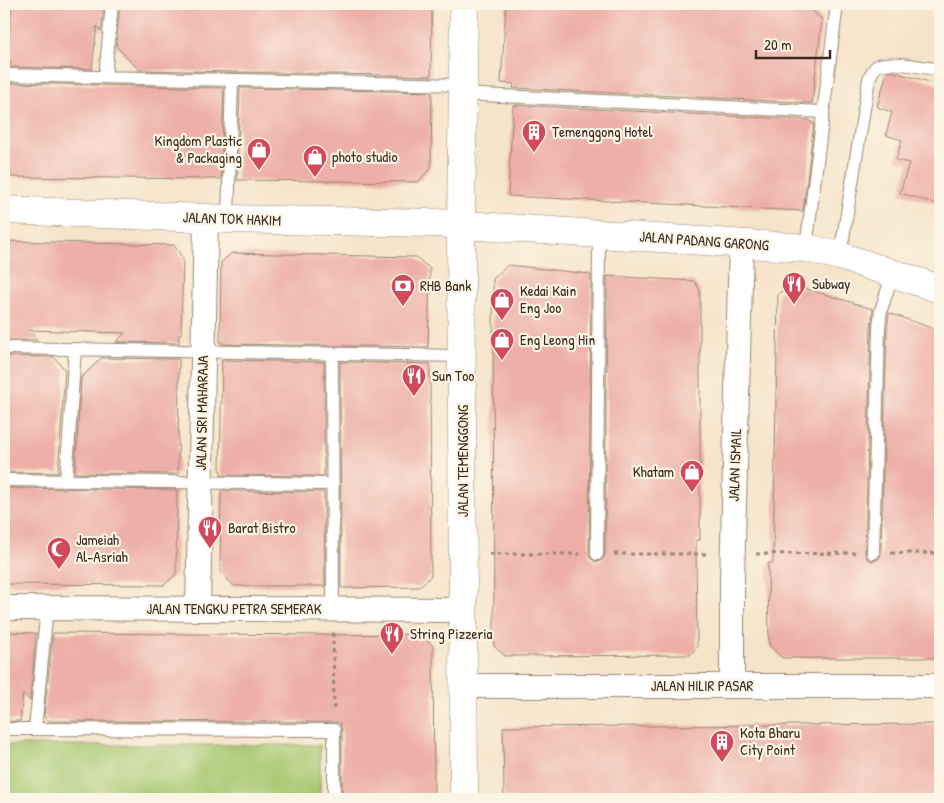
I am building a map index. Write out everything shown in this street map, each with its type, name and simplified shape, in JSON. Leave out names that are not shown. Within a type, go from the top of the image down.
[{"type":"street","name":"JALAN TEMENGGONG","points":[[464,4],[461,224],[464,799]]},
{"type":"street","name":"JALAN TOK HAKIM","points":[[4,210],[217,219],[461,224]]},
{"type":"street","name":"JALAN SRI MAHARAJA","points":[[198,609],[203,352],[217,219]]},
{"type":"street","name":"JALAN PADANG GARONG","points":[[461,224],[806,248],[840,256],[940,289]]},
{"type":"street","name":"JALAN ISMAIL","points":[[732,686],[733,554],[741,244]]},
{"type":"street","name":"JALAN TENGKU PETRA SEMERAK","points":[[4,608],[463,610]]},
{"type":"street","name":"JALAN HILIR PASAR","points":[[464,686],[940,686]]},
{"type":"lane","points":[[105,77],[112,4]]},
{"type":"lane","points":[[806,248],[837,4]]},
{"type":"lane","points":[[840,256],[868,79],[872,71],[877,66],[885,63],[940,70]]},
{"type":"lane","points":[[4,75],[232,80],[463,89],[823,112]]},
{"type":"lane","points":[[217,219],[232,80]]},
{"type":"lane","points":[[597,554],[599,234]]},
{"type":"lane","points":[[873,553],[879,327],[881,310],[893,274]]},
{"type":"lane","points":[[4,348],[462,356]]},
{"type":"lane","points":[[66,481],[75,350]]},
{"type":"lane","points":[[332,354],[333,609]]},
{"type":"lane","points":[[4,480],[333,484]]},
{"type":"lane","points":[[35,729],[47,608]]},
{"type":"lane","points":[[4,729],[334,730],[334,799]]},
{"type":"path","points":[[463,554],[940,553]]},
{"type":"path","points":[[333,609],[334,730]]},
{"type":"green space","points":[[4,745],[320,745],[320,799],[4,799]]},
{"type":"building","points":[[12,4],[104,4],[101,31],[97,26],[92,69],[10,67],[11,61],[6,60]]},
{"type":"building","points":[[120,4],[432,4],[431,76],[139,70],[116,46]]},
{"type":"building","points":[[506,4],[714,4],[812,10],[822,20],[812,103],[513,88],[514,84],[501,83]]},
{"type":"building","points":[[887,72],[894,72],[940,85],[940,205],[900,193],[909,163],[896,160],[902,140],[886,135],[892,112],[877,107]]},
{"type":"building","points":[[7,83],[224,88],[221,179],[11,177],[4,171],[4,107]]},
{"type":"building","points":[[240,88],[432,92],[431,168],[418,182],[237,180]]},
{"type":"building","points":[[513,105],[810,120],[810,122],[814,123],[803,211],[508,196]]},
{"type":"building","points":[[4,241],[174,245],[183,259],[181,334],[179,334],[179,343],[116,342],[125,333],[29,330],[38,340],[4,340]]},
{"type":"building","points":[[232,253],[416,257],[430,269],[428,347],[220,343],[221,262]]},
{"type":"building","points":[[508,265],[591,275],[589,554],[590,558],[596,562],[601,561],[605,554],[607,276],[694,281],[700,290],[700,540],[696,540],[697,647],[690,655],[505,656],[494,646],[493,279]]},
{"type":"building","points":[[798,286],[873,309],[865,553],[869,560],[877,560],[881,553],[889,313],[940,331],[940,658],[782,658],[769,645],[768,563],[773,563],[778,294],[787,287]]},
{"type":"building","points":[[4,356],[54,357],[65,370],[58,473],[4,472]]},
{"type":"building","points":[[101,358],[179,359],[178,474],[75,473],[81,378]]},
{"type":"building","points":[[222,360],[324,362],[324,476],[221,475]]},
{"type":"building","points":[[340,362],[430,364],[431,576],[419,587],[341,588]]},
{"type":"building","points":[[4,488],[177,490],[176,574],[164,585],[4,584]]},
{"type":"building","points":[[221,491],[324,492],[325,586],[234,586],[220,572]]},
{"type":"building","points":[[4,632],[36,633],[30,701],[23,694],[20,721],[4,721]]},
{"type":"building","points":[[53,633],[421,634],[433,646],[434,799],[342,799],[342,730],[340,723],[49,721],[44,716]]},
{"type":"building","name":"Kota Bharu City Point","points":[[940,724],[940,799],[504,799],[503,727]]},
{"type":"place","name":"Temenggong Hotel","points":[[534,153]]},
{"type":"place","name":"Kingdom Plastic & Packaging","points":[[259,171]]},
{"type":"place","name":"photo studio","points":[[315,178]]},
{"type":"place","name":"Subway","points":[[794,305]]},
{"type":"place","name":"RHB Bank","points":[[403,307]]},
{"type":"place","name":"Kedai Kain Eng Joo","points":[[502,321]]},
{"type":"place","name":"Eng Leong Hin","points":[[502,361]]},
{"type":"place","name":"Sun Too","points":[[414,397]]},
{"type":"place","name":"Khatam","points":[[692,493]]},
{"type":"place","name":"Barat Bistro","points":[[210,549]]},
{"type":"place","name":"Jameiah Al-Asriah","points":[[59,570]]},
{"type":"place","name":"String Pizzeria","points":[[392,655]]},
{"type":"place","name":"Kota Bharu City Point","points":[[722,763]]}]
